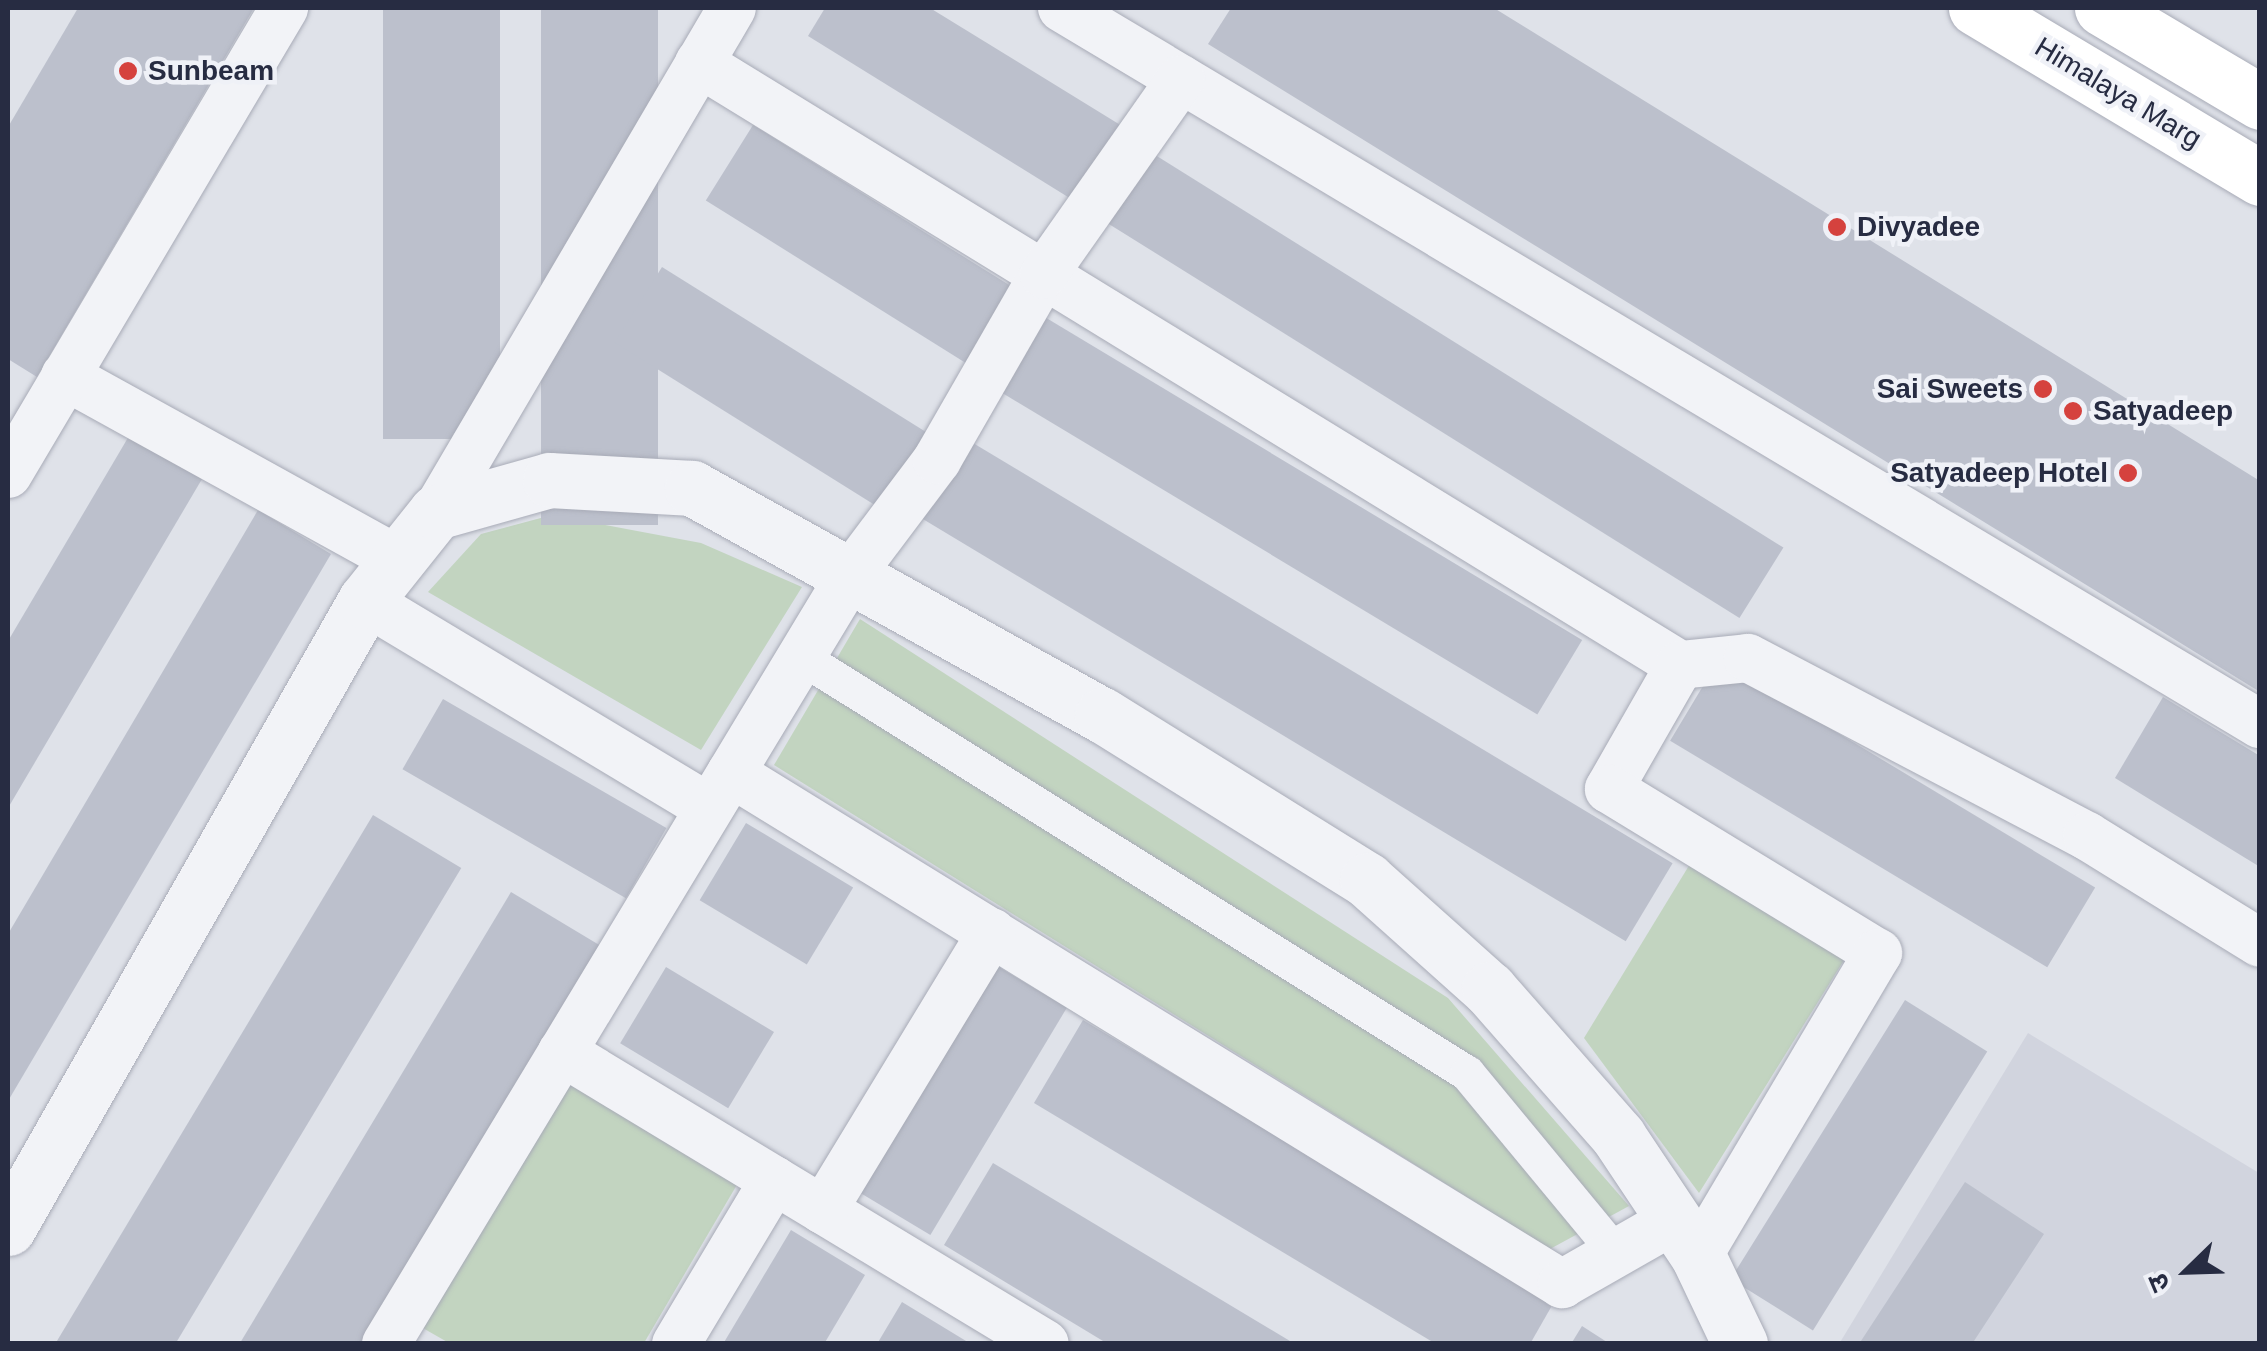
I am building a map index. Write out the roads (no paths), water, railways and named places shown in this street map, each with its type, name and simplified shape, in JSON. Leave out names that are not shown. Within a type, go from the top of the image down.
[{"type":"main road","name":"Himalaya Marg","points":[[1976,8],[2260,178]]},
{"type":"main road","points":[[2102,8],[2260,102]]},
{"type":"street","points":[[8,474],[284,8]]},
{"type":"street","points":[[8,1228],[382,580],[436,512],[732,8]]},
{"type":"street","points":[[1062,8],[2260,724]]},
{"type":"street","points":[[699,63],[1680,665],[1748,658],[2087,836],[2260,942]]},
{"type":"street","points":[[392,1341],[850,576],[936,460],[1044,274],[1181,80]]},
{"type":"street","points":[[65,376],[382,580],[720,790],[992,932],[1562,1284],[1616,1254],[1686,1238],[1878,953],[1609,789],[1680,665]]},
{"type":"street","points":[[436,512],[550,480],[692,488],[1102,715],[1367,880],[1489,989],[1618,1136],[1686,1238],[1740,1344]]},
{"type":"street","points":[[801,657],[1467,1073],[1616,1254]]},
{"type":"street","points":[[824,1210],[992,932]]},
{"type":"street","points":[[562,1052],[1044,1344]]},
{"type":"street","points":[[676,1344],[774,1180]]},
{"type":"place","name":"Sunbeam","points":[[128,71]]},
{"type":"place","name":"Divyadee","points":[[1837,227]]},
{"type":"place","name":"Sai Sweets","points":[[2043,389]]},
{"type":"place","name":"Satyadeep","points":[[2073,411]]},
{"type":"place","name":"Satyadeep Hotel","points":[[2128,473]]}]
